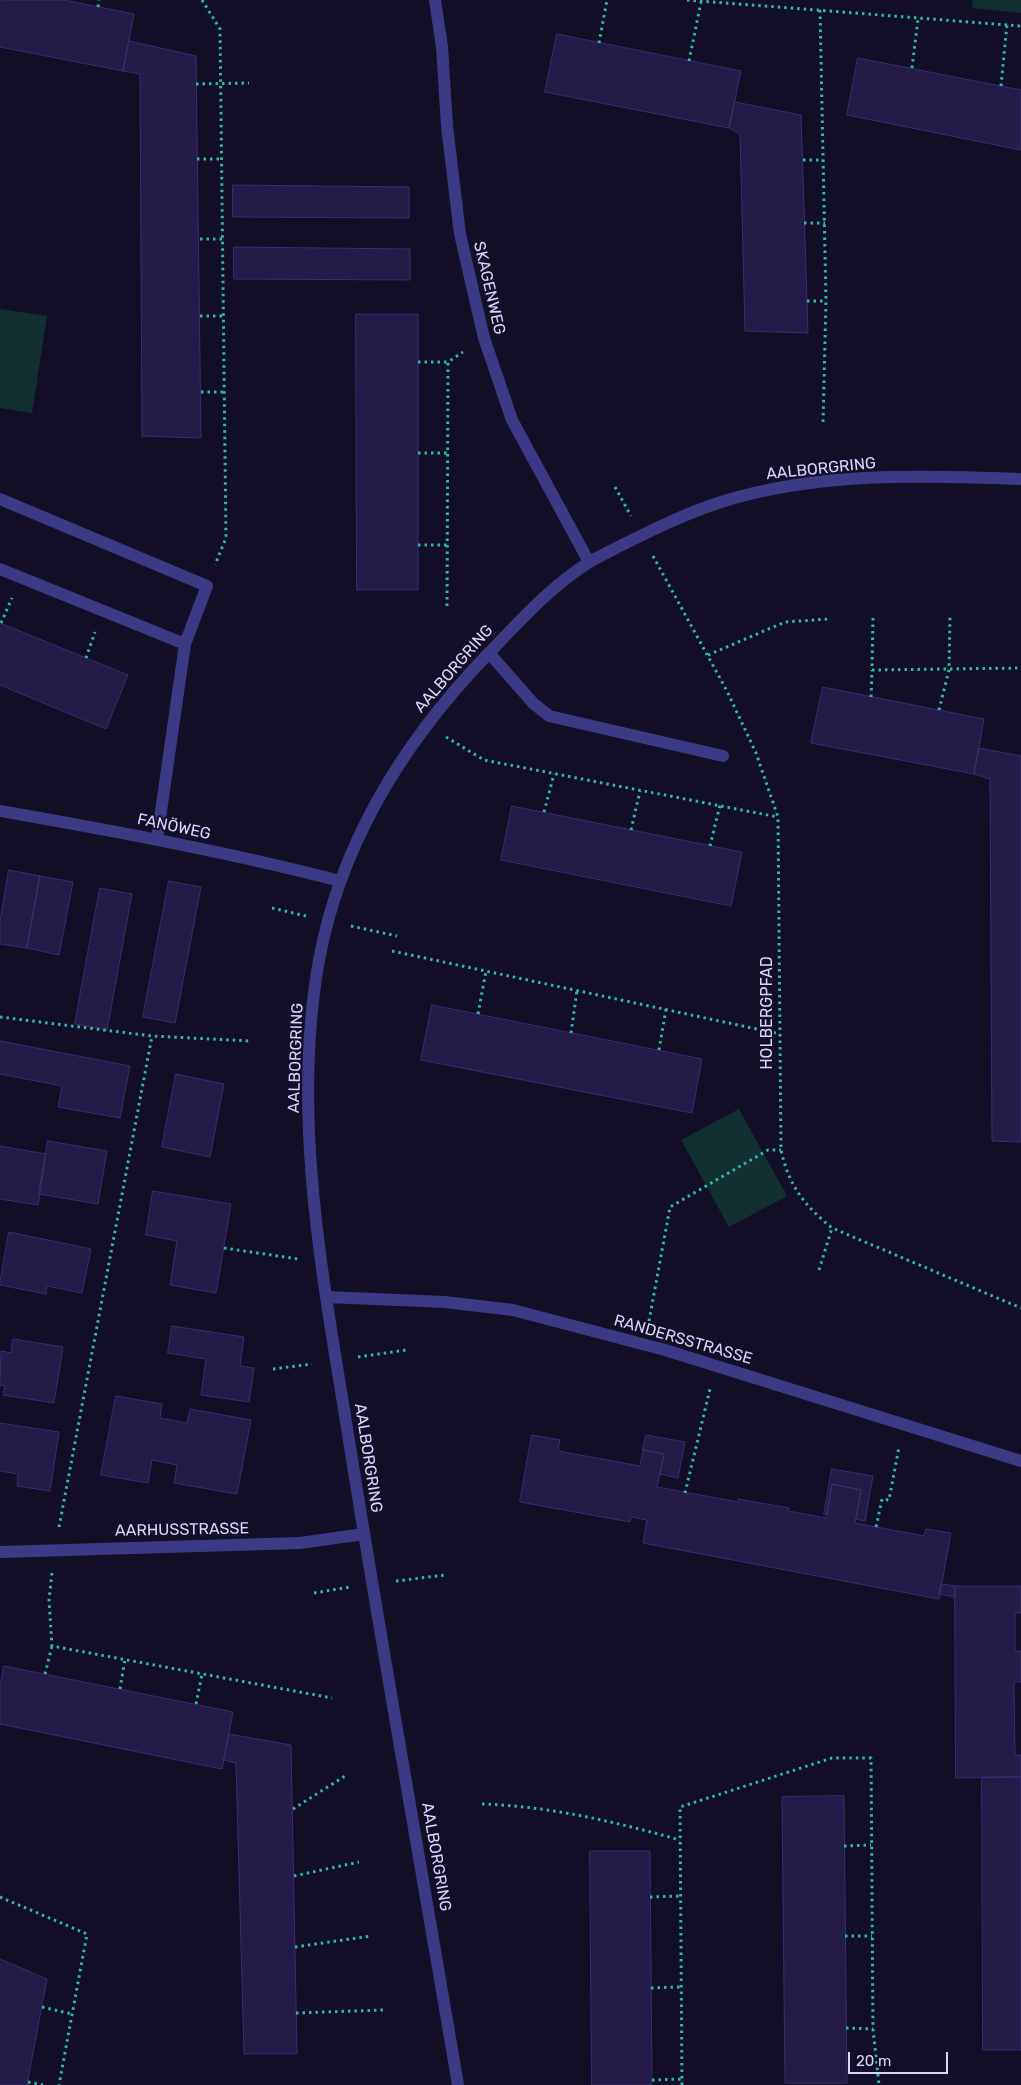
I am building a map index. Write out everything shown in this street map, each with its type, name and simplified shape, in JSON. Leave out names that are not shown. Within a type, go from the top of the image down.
[{"type":"street","name":"SKAGENWEG","points":[[434,0],[442,47],[447,126],[460,234],[484,338],[512,420],[589,562]]},
{"type":"street","name":"AALBORGRING","points":[[458,2085],[364,1534],[314,1207],[309,1076],[319,960],[340,881],[378,798],[394,770],[427,724],[456,687],[528,612],[589,562],[672,520],[720,502],[765,491],[821,482],[877,478],[1021,479]]},
{"type":"street","points":[[0,499],[207,586],[185,644],[157,839]]},
{"type":"street","points":[[0,568],[185,644]]},
{"type":"street","points":[[489,653],[532,703],[550,716],[723,756]]},
{"type":"street","name":"FANÖWEG","points":[[0,810],[157,839],[340,881]]},
{"type":"street","name":"RANDERSSTRASSE","points":[[328,1297],[445,1302],[513,1310],[717,1366],[1021,1460]]},
{"type":"street","name":"AARHUSSTRASSE","points":[[0,1552],[300,1543],[364,1534]]},
{"type":"path","points":[[98,6],[99,0]]},
{"type":"path","points":[[202,0],[220,29],[226,392],[226,538],[207,586]]},
{"type":"path","points":[[599,42],[606,0]]},
{"type":"path","points":[[687,0],[1021,26]]},
{"type":"path","points":[[689,60],[701,2]]},
{"type":"path","points":[[820,10],[826,301],[823,422]]},
{"type":"path","points":[[912,68],[918,19]]},
{"type":"path","points":[[1001,86],[1007,24]]},
{"type":"path","points":[[196,84],[249,83]]},
{"type":"path","points":[[198,159],[222,159]]},
{"type":"path","points":[[803,160],[823,160]]},
{"type":"path","points":[[804,223],[825,223]]},
{"type":"path","points":[[200,239],[223,239]]},
{"type":"path","points":[[807,301],[826,301]]},
{"type":"path","points":[[200,316],[224,316]]},
{"type":"path","points":[[418,362],[448,362],[484,338]]},
{"type":"path","points":[[448,362],[448,606]]},
{"type":"path","points":[[201,392],[226,392]]},
{"type":"path","points":[[418,453],[449,453]]},
{"type":"path","points":[[418,545],[448,545]]},
{"type":"path","name":"HOLBERGPFAD","points":[[677,598],[708,655],[756,753],[778,817],[781,1150],[786,1173],[809,1209],[832,1228],[1021,1308]]},
{"type":"path","points":[[939,710],[949,670],[950,616]]},
{"type":"path","points":[[871,696],[873,618]]},
{"type":"path","points":[[708,655],[786,622],[829,619]]},
{"type":"path","points":[[872,670],[1021,668]]},
{"type":"path","points":[[427,724],[484,760],[778,817]]},
{"type":"path","points":[[544,812],[554,774]]},
{"type":"path","points":[[630,830],[640,791]]},
{"type":"path","points":[[710,846],[720,806]]},
{"type":"path","points":[[392,951],[780,1034]]},
{"type":"path","points":[[478,1014],[486,971]]},
{"type":"path","points":[[571,1033],[578,990]]},
{"type":"path","points":[[659,1050],[666,1009]]},
{"type":"path","points":[[0,1017],[152,1036],[250,1041]]},
{"type":"path","points":[[45,1674],[52,1646],[49,1600],[55,1549],[152,1036]]},
{"type":"path","points":[[644,1345],[670,1207],[768,1150],[781,1150]]},
{"type":"path","points":[[819,1270],[832,1228]]},
{"type":"path","points":[[224,1248],[294,1259]]},
{"type":"path","points":[[685,1493],[696,1443],[717,1366]]},
{"type":"path","points":[[876,1527],[882,1499],[889,1500],[896,1458],[905,1425]]},
{"type":"path","points":[[52,1646],[332,1698]]},
{"type":"path","points":[[120,1689],[124,1659]]},
{"type":"path","points":[[196,1704],[202,1674]]},
{"type":"path","points":[[682,2085],[680,1807],[832,1758],[871,1758],[874,2029],[879,2085]]},
{"type":"path","points":[[293,1809],[345,1776]]},
{"type":"path","points":[[482,1804],[520,1806],[634,1827],[680,1840]]},
{"type":"path","points":[[844,1846],[871,1845]]},
{"type":"path","points":[[294,1876],[359,1862]]},
{"type":"path","points":[[650,1897],[681,1896]]},
{"type":"path","points":[[0,1897],[87,1934],[59,2085]]},
{"type":"path","points":[[295,1947],[371,1936]]},
{"type":"path","points":[[845,1936],[872,1936]]},
{"type":"path","points":[[651,1988],[682,1987]]},
{"type":"path","points":[[42,2007],[72,2014]]},
{"type":"path","points":[[296,2014],[383,2010]]},
{"type":"path","points":[[846,2028],[874,2029]]},
{"type":"path","points":[[652,2080],[682,2080]]},
{"type":"path","points":[[28,2082],[43,2085]]},
{"type":"green space","points":[[973,0],[1021,0],[1021,13],[972,8]]},
{"type":"green space","points":[[0,309],[47,316],[32,413],[0,408]]},
{"type":"green space","points":[[739,1109],[787,1196],[729,1227],[681,1140]]},
{"type":"building","points":[[0,0],[64,0],[134,14],[123,71],[0,47]]},
{"type":"building","points":[[557,34],[741,71],[729,128],[545,92]]},
{"type":"building","points":[[129,41],[196,56],[201,438],[142,436],[140,74],[123,71]]},
{"type":"building","points":[[858,58],[1021,90],[1021,150],[847,115]]},
{"type":"building","points":[[735,102],[801,115],[808,333],[745,331],[740,134],[729,128]]},
{"type":"building","points":[[233,185],[409,187],[409,218],[233,217]]},
{"type":"building","points":[[234,247],[410,249],[410,280],[234,279]]},
{"type":"building","points":[[356,314],[418,314],[418,590],[357,590]]},
{"type":"building","points":[[0,623],[128,675],[106,729],[0,685]]},
{"type":"building","points":[[823,687],[984,719],[974,774],[811,743]]},
{"type":"building","points":[[979,748],[1021,756],[1021,1142],[992,1141],[990,779],[974,774]]},
{"type":"building","points":[[512,806],[742,852],[731,906],[501,860]]},
{"type":"building","points":[[9,870],[40,876],[27,948],[0,944],[0,921]]},
{"type":"building","points":[[40,876],[73,882],[59,955],[27,948]]},
{"type":"building","points":[[169,881],[201,887],[175,1023],[143,1017]]},
{"type":"building","points":[[100,888],[132,894],[107,1030],[75,1024]]},
{"type":"building","points":[[432,1005],[702,1059],[692,1113],[421,1060]]},
{"type":"building","points":[[0,1041],[130,1066],[120,1118],[58,1107],[62,1086],[0,1074]]},
{"type":"building","points":[[176,1074],[224,1084],[210,1157],[162,1147]]},
{"type":"building","points":[[48,1141],[107,1151],[98,1204],[39,1194]]},
{"type":"building","points":[[0,1146],[46,1154],[38,1205],[0,1199]]},
{"type":"building","points":[[153,1191],[231,1204],[216,1293],[170,1285],[177,1241],[146,1235]]},
{"type":"building","points":[[9,1232],[91,1249],[82,1293],[47,1286],[46,1294],[0,1285]]},
{"type":"building","points":[[172,1326],[244,1337],[240,1366],[254,1368],[249,1402],[201,1395],[206,1359],[168,1353]]},
{"type":"building","points":[[13,1339],[63,1347],[54,1403],[3,1395],[5,1386],[0,1385],[1,1351],[11,1353]]},
{"type":"building","points":[[116,1396],[162,1404],[160,1418],[187,1423],[190,1409],[251,1420],[237,1494],[174,1483],[177,1465],[152,1460],[148,1483],[101,1475]]},
{"type":"building","points":[[0,1423],[59,1432],[50,1491],[17,1486],[18,1474],[0,1471]]},
{"type":"building","points":[[532,1435],[560,1440],[558,1451],[640,1466],[643,1450],[664,1454],[657,1487],[738,1502],[738,1499],[789,1508],[788,1511],[826,1518],[832,1484],[861,1490],[855,1523],[924,1536],[926,1529],[951,1533],[939,1599],[643,1543],[647,1520],[631,1517],[630,1522],[520,1502]]},
{"type":"building","points":[[646,1435],[685,1442],[678,1478],[660,1474],[664,1454],[643,1450]]},
{"type":"building","points":[[832,1469],[873,1476],[865,1521],[856,1519],[861,1490],[832,1484],[827,1514],[824,1514]]},
{"type":"building","points":[[941,1584],[955,1586],[955,1597],[939,1594]]},
{"type":"building","points":[[955,1586],[1021,1586],[1021,1613],[1015,1613],[1015,1651],[1021,1651],[1021,1682],[1014,1682],[1015,1755],[1021,1755],[1021,1777],[956,1778]]},
{"type":"building","points":[[4,1666],[233,1712],[222,1769],[0,1724],[0,1687]]},
{"type":"building","points":[[229,1734],[291,1745],[297,2054],[244,2054],[236,1763],[224,1760]]},
{"type":"building","points":[[982,1777],[1021,1777],[1021,2050],[983,2050]]},
{"type":"building","points":[[844,1796],[847,2083],[785,2083],[782,1797]]},
{"type":"building","points":[[590,1851],[650,1851],[652,2085],[592,2085]]},
{"type":"building","points":[[0,1959],[47,1979],[27,2085],[0,2085]]}]
